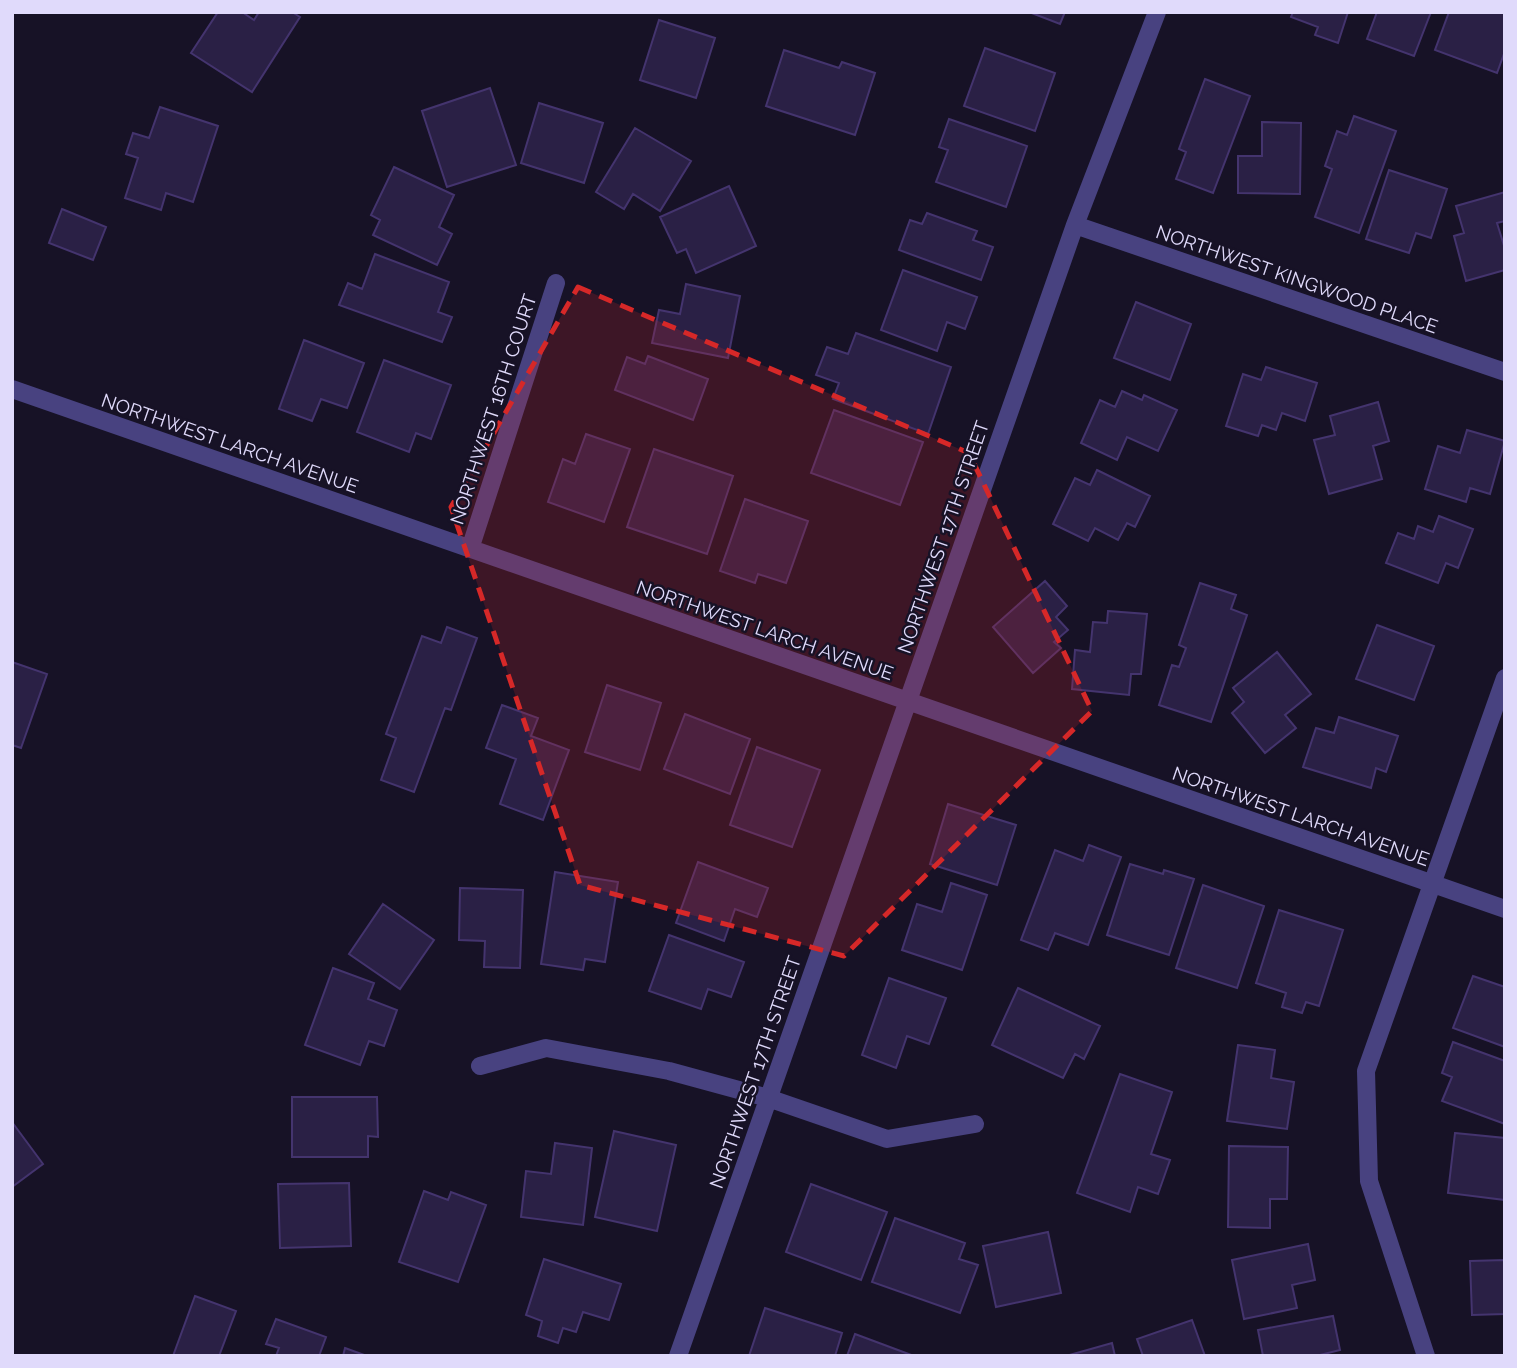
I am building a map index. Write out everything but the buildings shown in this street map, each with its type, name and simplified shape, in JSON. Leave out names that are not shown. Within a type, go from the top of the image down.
[{"type":"street","name":"NORTHWEST 17TH STREET","points":[[678,1356],[1075,225],[1157,12]]},
{"type":"street","name":"NORTHWEST KINGWOOD PLACE","points":[[1075,225],[1505,372]]},
{"type":"street","name":"NORTHWEST 16TH COURT","points":[[470,549],[556,283]]},
{"type":"street","name":"NORTHWEST LARCH AVENUE","points":[[12,389],[1505,909]]},
{"type":"street","points":[[1426,1356],[1370,1181],[1366,1071],[1505,678]]},
{"type":"street","points":[[480,1066],[546,1048],[669,1071],[768,1098],[887,1139],[975,1124]]},
{"type":"highlighted area","points":[[578,287],[969,453],[1092,711],[844,956],[580,885],[451,507]]}]
